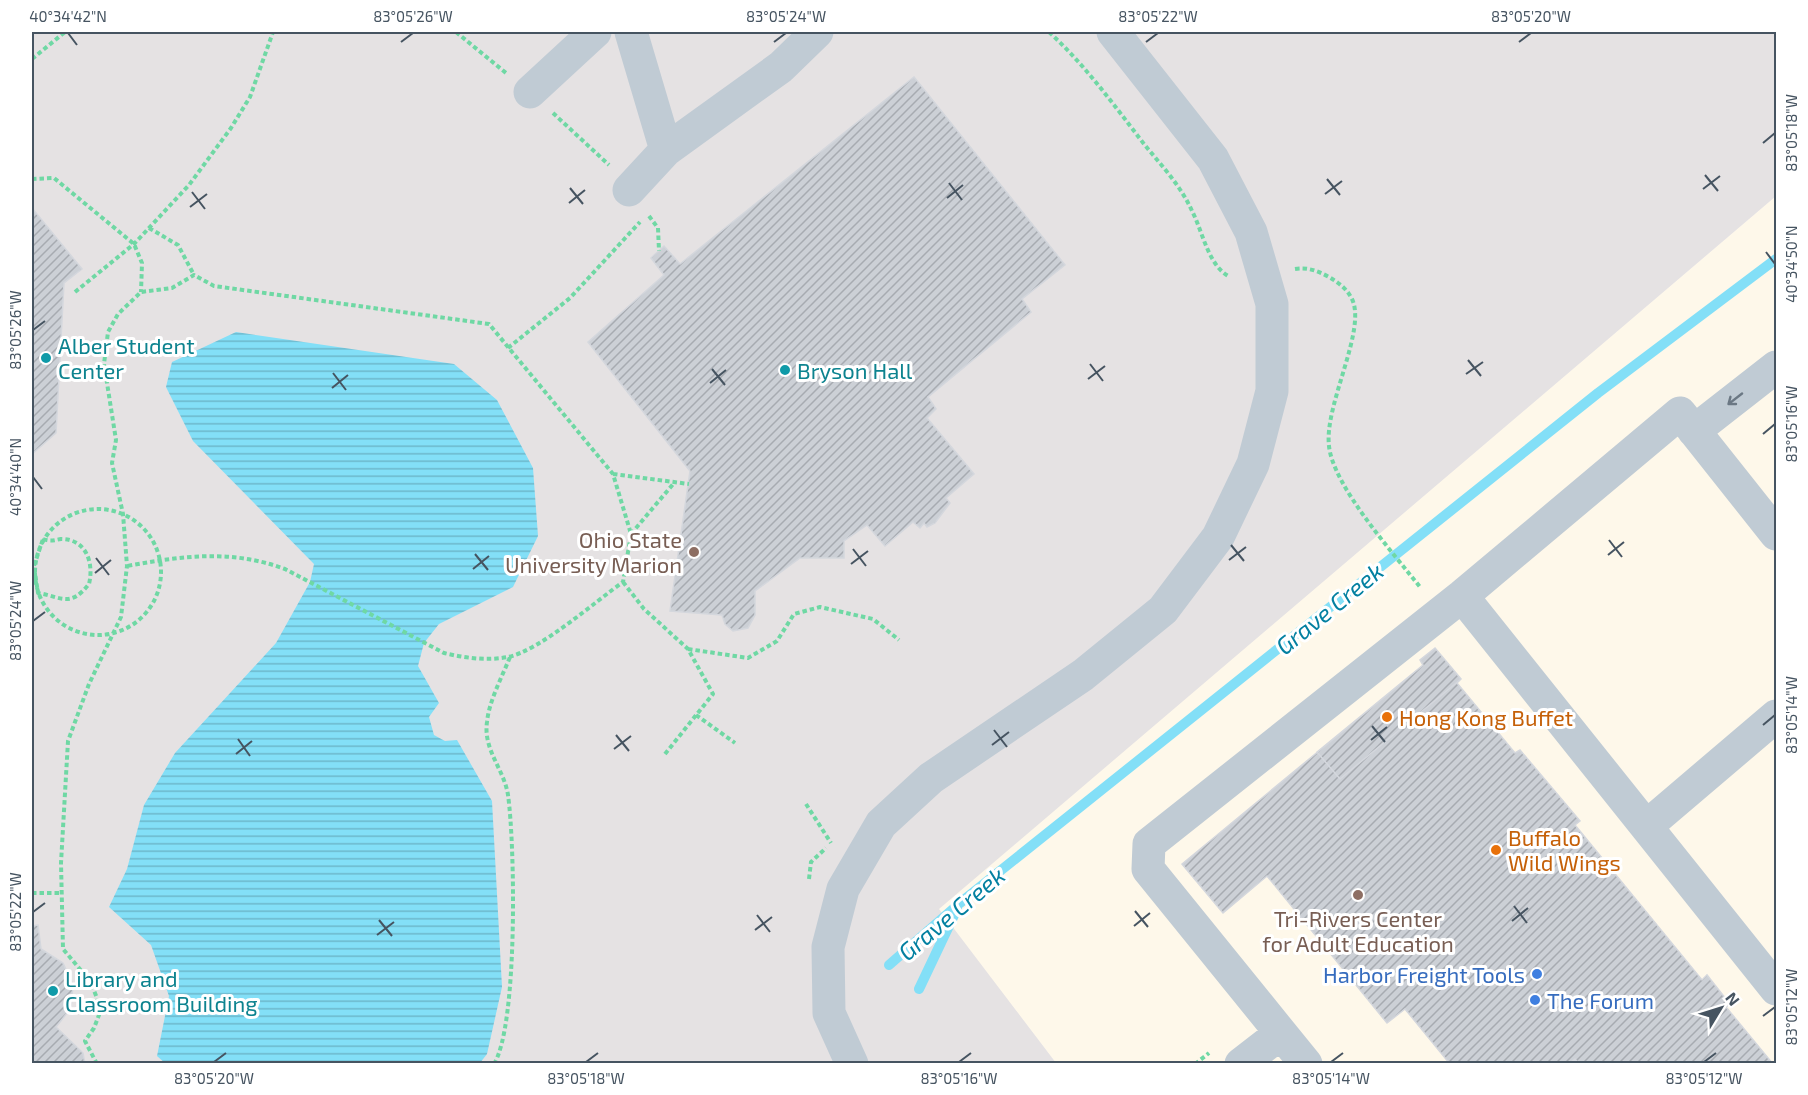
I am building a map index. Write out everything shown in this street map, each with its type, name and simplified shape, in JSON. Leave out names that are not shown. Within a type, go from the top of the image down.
[{"type":"street","points":[[530,92],[595,32]]},
{"type":"street","points":[[631,32],[666,150]]},
{"type":"street","points":[[629,190],[666,150],[781,67],[817,32]]},
{"type":"street","points":[[852,1064],[829,1013],[828,947],[843,889],[881,824],[931,778],[1083,675],[1162,610],[1218,537],[1253,464],[1272,391],[1272,304],[1251,232],[1213,159],[1113,32]]},
{"type":"street","points":[[1694,431],[1776,367]]},
{"type":"street","points":[[1306,1064],[1148,869],[1149,844],[1462,596],[1680,413],[1776,534]]},
{"type":"street","points":[[1462,596],[1648,825],[1776,989]]},
{"type":"street","points":[[1648,825],[1776,716]]},
{"type":"street","points":[[1240,1064],[1281,1033]]},
{"type":"path","points":[[32,58],[65,32]]},
{"type":"path","points":[[75,292],[134,244],[189,185],[231,128],[250,97],[273,32]]},
{"type":"path","points":[[456,32],[530,92],[615,171],[629,190]]},
{"type":"path","points":[[1049,32],[1091,75],[1174,182],[1192,209],[1211,256],[1222,273],[1236,280]]},
{"type":"path","points":[[32,179],[54,178],[134,244],[142,263],[141,292]]},
{"type":"path","points":[[508,348],[570,298],[647,214],[658,228],[659,251]]},
{"type":"path","points":[[127,566],[160,560],[225,555],[258,559],[310,582],[444,653],[469,659],[510,657],[536,644],[623,582],[631,534],[613,474],[489,324],[214,286],[194,275],[178,246],[149,228]]},
{"type":"path","points":[[1288,270],[1304,267],[1321,273],[1341,284],[1353,300],[1356,321],[1330,416],[1328,447],[1342,481],[1363,514],[1416,582]]},
{"type":"path","points":[[97,1064],[85,1041],[99,1015],[97,998],[90,981],[63,949],[62,893],[64,792],[68,741],[89,684],[121,617],[127,566],[123,514],[112,463],[116,440],[104,364],[108,332],[118,314],[141,292],[172,288],[194,275]]},
{"type":"path","points":[[613,474],[688,484]]},
{"type":"path","points":[[631,534],[675,482]]},
{"type":"path","points":[[92,508],[123,514],[146,531],[157,548],[160,560],[159,588],[152,606],[138,621],[101,635],[81,633],[62,624],[48,611],[38,593],[33,559],[43,539],[56,524],[73,513],[92,508]]},
{"type":"path","points":[[38,593],[53,599],[74,598],[89,584],[92,574],[92,564],[81,546],[72,541],[51,542],[43,539]]},
{"type":"path","points":[[623,582],[644,609],[688,649],[713,694],[665,754]]},
{"type":"path","points":[[688,649],[748,658],[777,641],[794,614],[820,607],[873,619],[899,639]]},
{"type":"path","points":[[494,1064],[509,1011],[512,853],[508,793],[487,744],[487,721],[510,657]]},
{"type":"path","points":[[696,715],[735,743]]},
{"type":"path","points":[[32,893],[62,893]]},
{"type":"shaded area","name":"Ohio State University Marion","points":[[32,32],[1776,32],[1776,196],[939,909],[1056,1063],[32,1063]]},
{"type":"shaded area","points":[[1776,196],[1776,1063],[1056,1063],[938,909]]},
{"type":"water","points":[[236,332],[454,364],[497,400],[533,468],[538,536],[513,587],[439,624],[424,643],[418,666],[439,703],[429,717],[434,735],[445,741],[457,740],[492,801],[502,987],[487,1054],[480,1063],[166,1064],[157,1056],[169,996],[151,945],[109,907],[127,869],[144,805],[175,753],[276,643],[310,582],[314,564],[193,441],[166,387],[172,362]]},
{"type":"building","name":"Bryson Hall","points":[[914,77],[1065,265],[1022,299],[1031,312],[928,397],[936,409],[927,418],[974,474],[946,498],[950,503],[935,523],[927,527],[924,523],[920,528],[913,522],[885,546],[867,525],[844,541],[844,558],[800,558],[755,591],[755,615],[748,628],[733,631],[725,624],[722,615],[670,611],[690,471],[588,342],[664,275],[651,258],[664,246],[680,264]]},
{"type":"building","name":"Alber Student Center","points":[[32,208],[82,269],[64,283],[56,433],[32,454]]},
{"type":"building","points":[[1435,648],[1461,679],[1457,683],[1515,753],[1520,750],[1580,821],[1575,825],[1702,980],[1707,975],[1730,1004],[1726,1007],[1773,1064],[1579,1064],[1575,1059],[1569,1064],[1450,1064],[1405,1009],[1387,1023],[1267,876],[1223,913],[1182,864],[1423,665],[1420,660]]},
{"type":"building","name":"Hong Kong Buffet","points":[[1435,648],[1461,679],[1340,779],[1317,752],[1423,665],[1420,660]]},
{"type":"building","name":"Library and Classroom Building","points":[[38,925],[41,949],[63,963],[73,985],[71,1008],[56,1027],[83,1053],[85,1064],[32,1064],[32,926]]},
{"type":"waterway","name":"Grave Creek","points":[[889,965],[960,903],[1598,393],[1776,259]]},
{"type":"waterway","points":[[919,989],[957,909]]},
{"type":"place","name":"Alber Student Center","points":[[46,358]]},
{"type":"place","name":"Bryson Hall","points":[[785,370]]},
{"type":"place","name":"Ohio State University Marion","points":[[694,552]]},
{"type":"place","name":"Hong Kong Buffet","points":[[1387,717]]},
{"type":"place","name":"Buffalo Wild Wings","points":[[1496,850]]},
{"type":"place","name":"Tri-Rivers Center for Adult Education","points":[[1358,895]]},
{"type":"place","name":"Harbor Freight Tools","points":[[1537,974]]},
{"type":"place","name":"Library and Classroom Building","points":[[53,991]]},
{"type":"place","name":"The Forum","points":[[1535,1000]]}]
